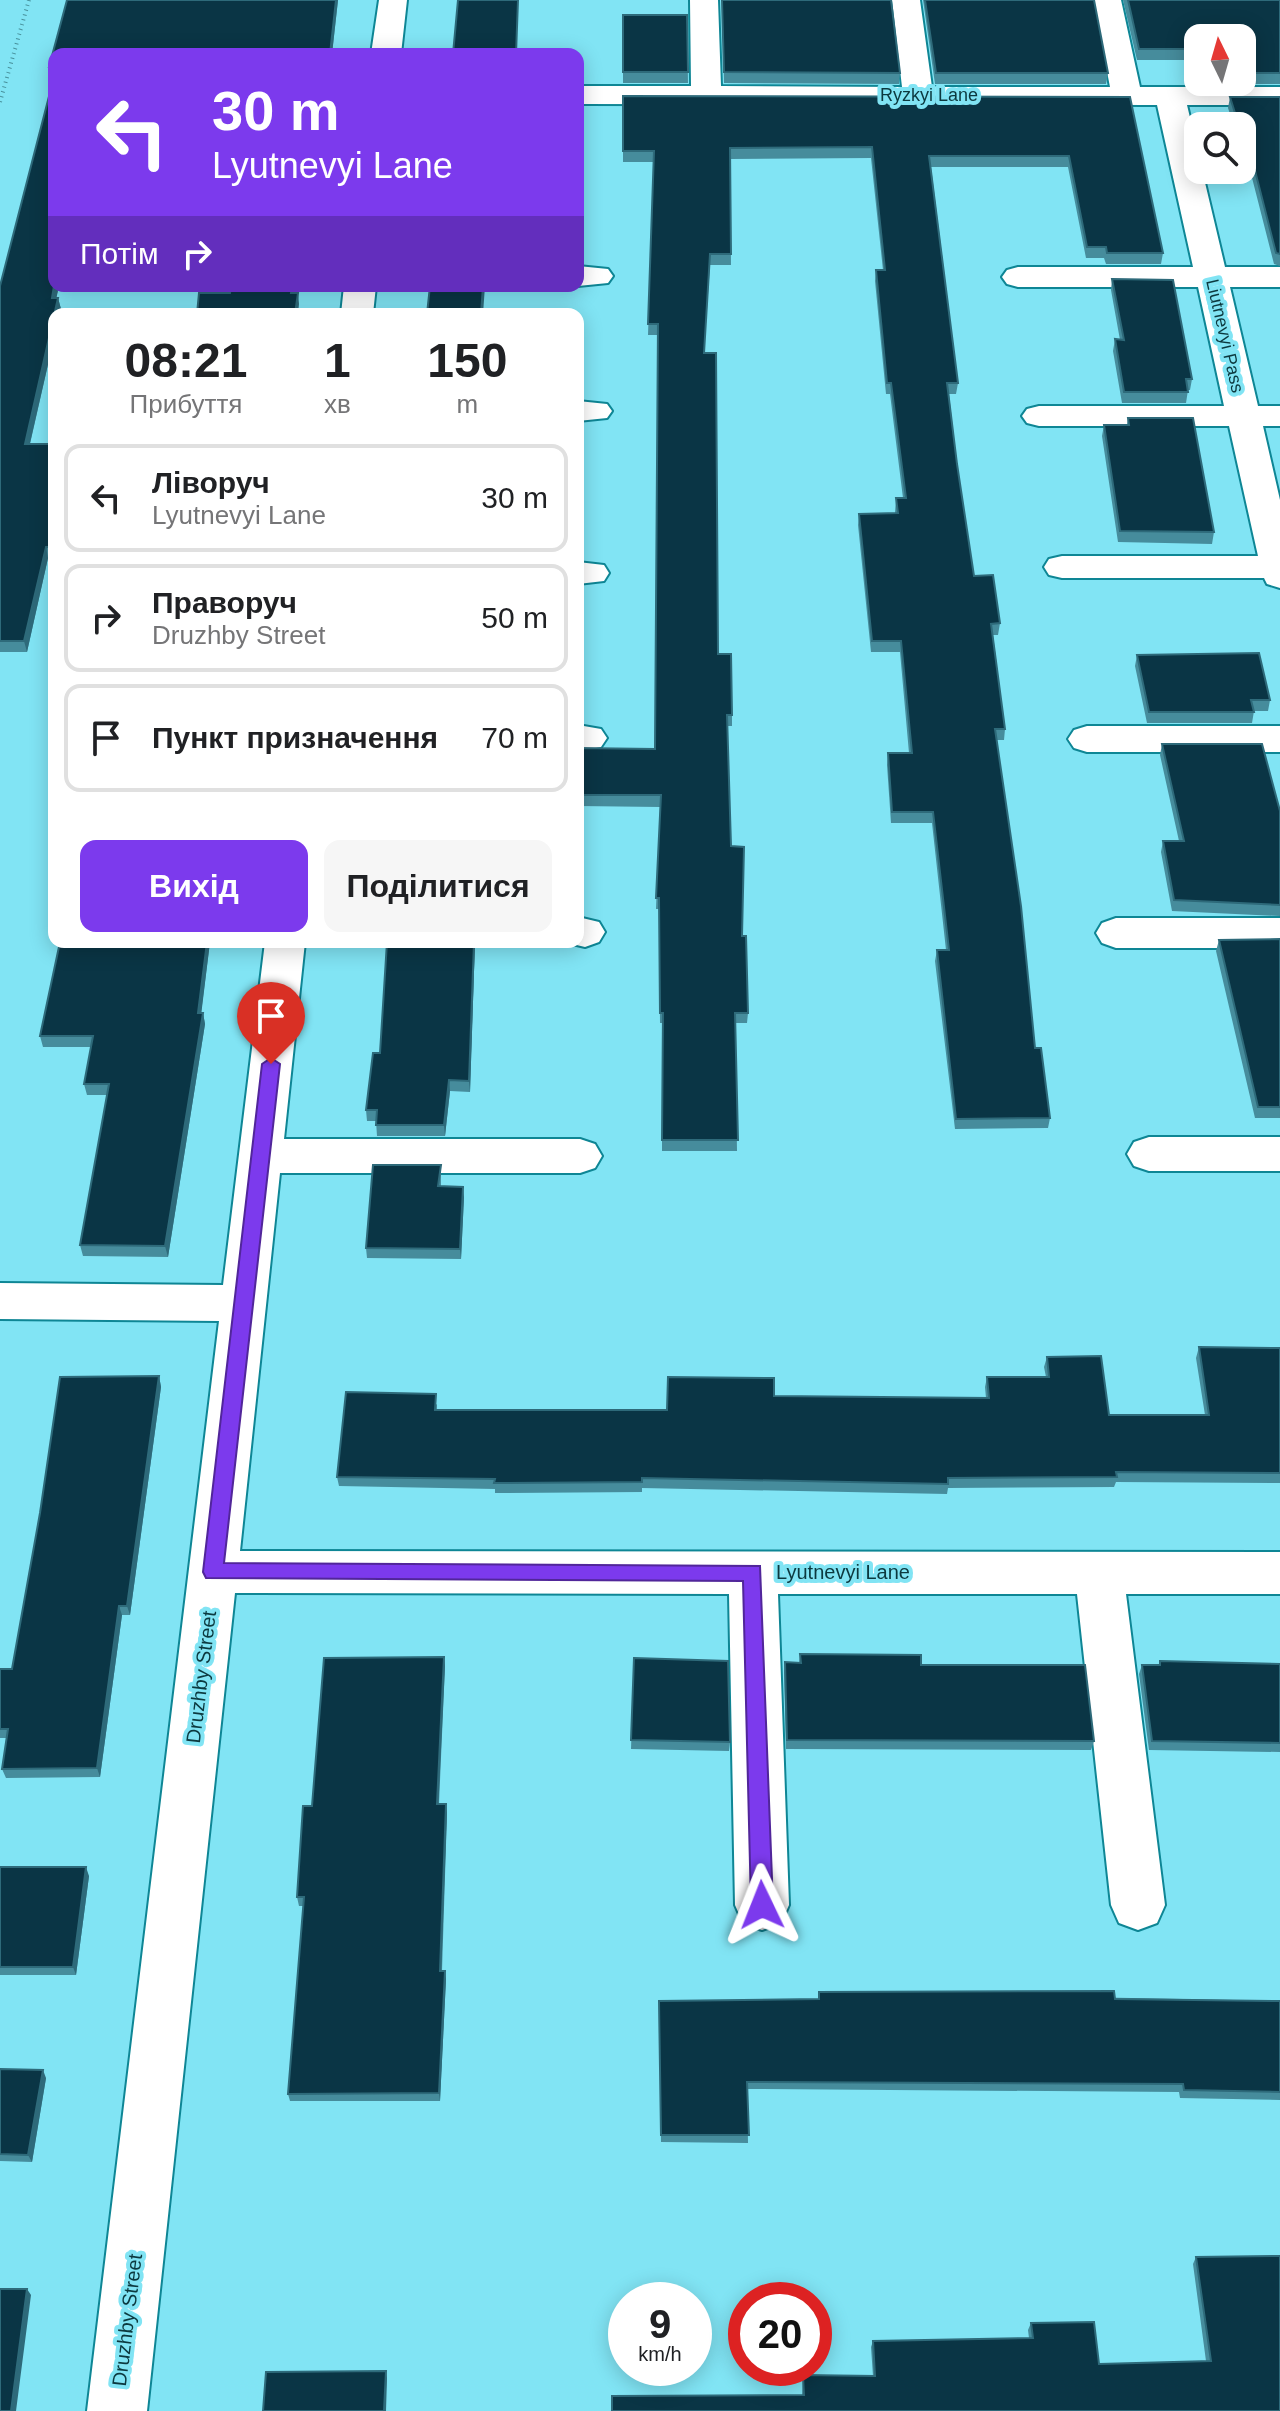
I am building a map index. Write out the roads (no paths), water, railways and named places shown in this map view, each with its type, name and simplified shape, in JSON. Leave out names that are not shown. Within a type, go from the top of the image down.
[{"type":"street","points":[[387,48],[393,0]]},
{"type":"street","points":[[704,0],[706,95]]},
{"type":"street","points":[[906,0],[918,95]]},
{"type":"street","points":[[1107,0],[1127,96]]},
{"type":"street","name":"Ryzkyi Lane","points":[[584,95],[1280,96]]},
{"type":"street","name":"Liutnevyi Pass","points":[[1170,95],[1279,570]]},
{"type":"street","points":[[1018,277],[1280,277]]},
{"type":"street","points":[[1039,416],[1280,416]]},
{"type":"street","points":[[1062,567],[1279,570]]},
{"type":"street","points":[[1087,739],[1280,739]]},
{"type":"street","points":[[1116,933],[1280,933]]},
{"type":"street","name":"Druzhby Street","points":[[117,2411],[284,948]]},
{"type":"street","points":[[1149,1154],[1280,1154]]},
{"type":"street","points":[[260,1156],[580,1156]]},
{"type":"street","points":[[0,1301],[242,1303]]},
{"type":"street","name":"Lyutnevyi Lane","points":[[213,1572],[1280,1573]]},
{"type":"street","points":[[753,1572],[762,1905]]},
{"type":"street","points":[[1099,1573],[1138,1905]]}]
